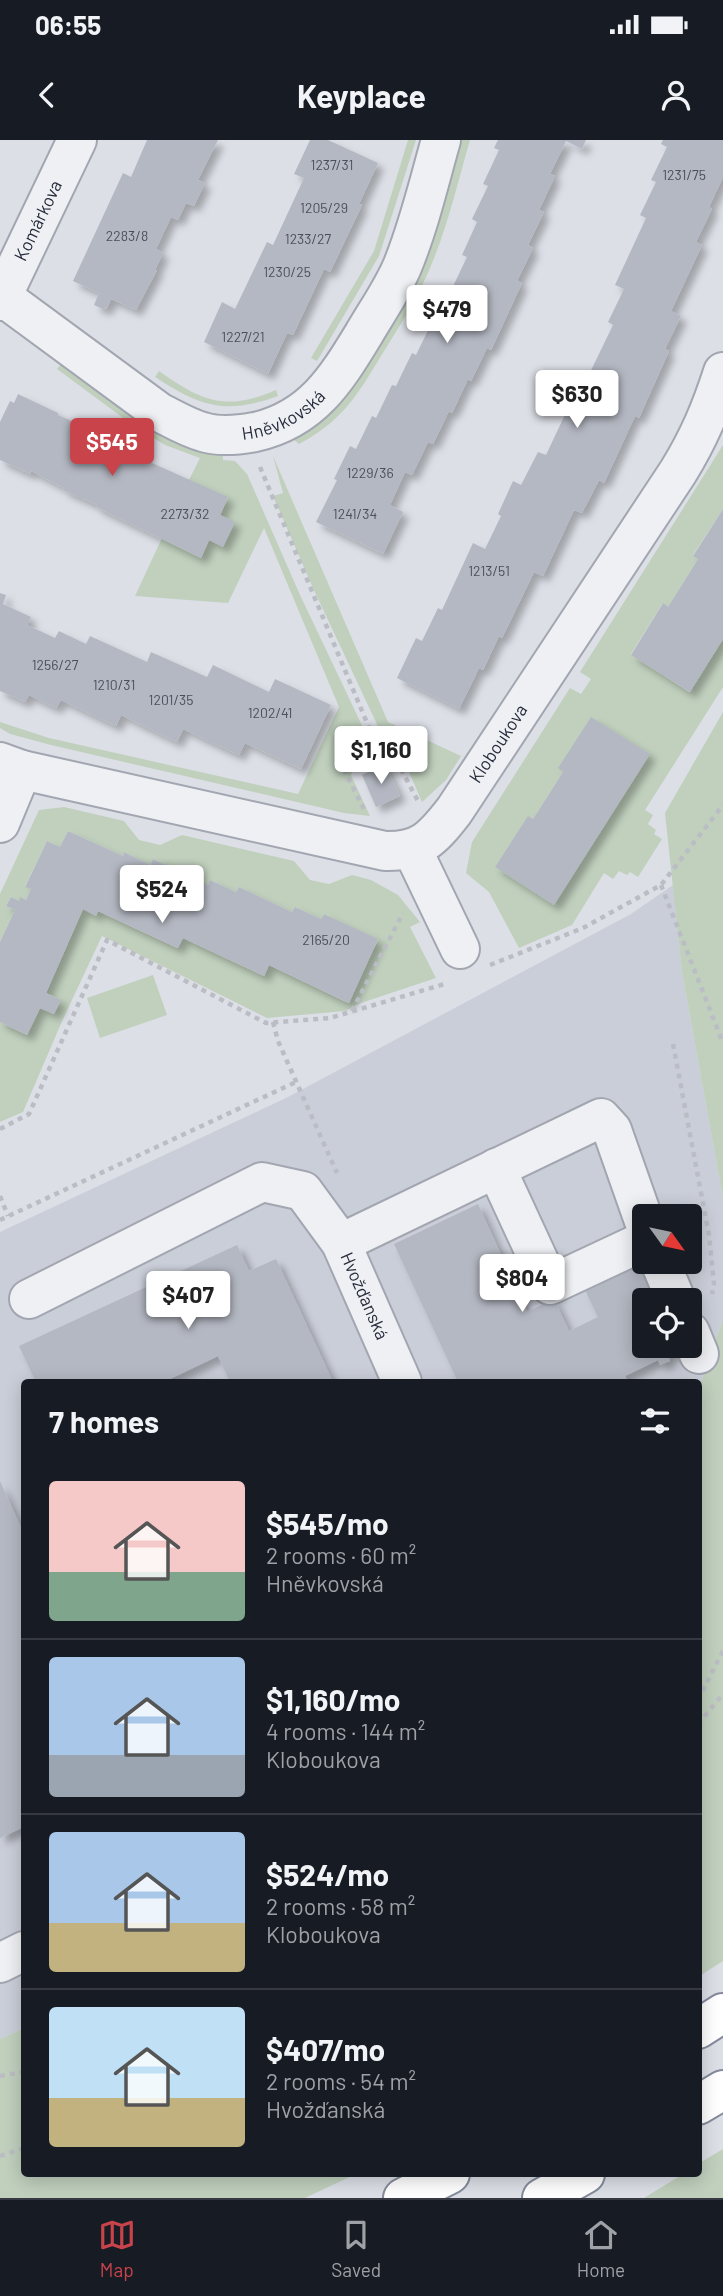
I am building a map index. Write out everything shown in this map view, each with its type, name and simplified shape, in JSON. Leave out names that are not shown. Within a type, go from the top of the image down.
[{"type":"highway","points":[[702,2027],[723,2014]]},
{"type":"highway","points":[[702,2103],[723,2090]]},
{"type":"highway","points":[[403,2198],[444,2177]]},
{"type":"highway","points":[[542,2198],[580,2177]]},
{"type":"street","name":"Komárkova","points":[[1,298],[77,140]]},
{"type":"street","name":"Hněvkovská","points":[[1,298],[159,412],[203,432],[246,434],[286,422],[320,398],[337,377],[393,285],[402,266],[441,140]]},
{"type":"street","name":"Kloboukova","points":[[411,845],[462,800],[698,440],[711,412],[723,372]]},
{"type":"street","points":[[0,823],[11,766],[411,845],[466,961]]},
{"type":"street","points":[[29,1299],[262,1182],[303,1191],[331,1229],[496,1168],[601,1118],[612,1130],[638,1204]]},
{"type":"street","points":[[496,1168],[550,1285],[632,1247]]},
{"type":"street","name":"Hvožďanská","points":[[331,1229],[401,1379]]},
{"type":"street","points":[[671,1274],[685,1288]]},
{"type":"path","points":[[246,434],[380,754]]},
{"type":"path","points":[[380,754],[394,757],[411,845],[345,772],[380,754]]},
{"type":"path","points":[[0,1129],[29,1114],[107,940],[266,1023],[330,1018],[445,984],[466,961],[583,928],[661,885],[723,805]]},
{"type":"path","points":[[661,885],[723,1043]]},
{"type":"path","points":[[352,1012],[407,906]]},
{"type":"path","points":[[273,1022],[278,1041],[341,1182]]},
{"type":"path","points":[[673,1044],[709,1235],[714,1283],[702,1292]]},
{"type":"path","points":[[0,1220],[296,1082]]},
{"type":"path","points":[[0,1196],[8,1216]]},
{"type":"path","points":[[702,1692],[723,1651]]},
{"type":"path","points":[[702,1719],[723,1693]]},
{"type":"path","points":[[0,2077],[21,2073]]},
{"type":"path","points":[[0,2156],[21,2149]]},
{"type":"shaded area","points":[[673,885],[682,972],[723,1198],[723,1319],[702,1380],[21,1379],[21,2029],[0,2039],[0,1232],[286,1098],[631,914]]},
{"type":"green space","points":[[408,140],[416,140],[379,256],[317,361],[311,358],[374,251]]},
{"type":"green space","points":[[462,140],[470,140],[451,209],[433,261],[416,297],[347,406],[327,426],[299,444],[293,439],[310,430],[343,400],[409,296],[426,259]]},
{"type":"green space","points":[[63,362],[223,451],[223,460],[235,461],[247,474],[300,595],[367,736],[351,775],[370,816],[344,813],[51,745],[10,734],[0,728],[0,722],[49,738],[298,794],[339,707],[264,528],[228,603],[135,596],[162,538],[201,558],[228,498],[189,480],[200,458],[165,445],[134,426],[57,369]]},
{"type":"green space","points":[[159,371],[188,390],[215,400],[243,401],[276,390],[278,396],[243,405],[214,405],[171,387],[155,377]]},
{"type":"green space","points":[[723,445],[723,509],[693,555],[698,559],[668,607],[662,604],[631,654],[689,692],[723,639],[723,687],[645,810],[653,815],[648,824],[656,830],[654,834],[662,839],[638,877],[630,872],[627,875],[619,871],[613,879],[604,873],[572,925],[519,948],[489,892],[466,873],[472,842],[570,688],[581,694],[591,679],[580,672]],"holes":[[[591,718],[649,754],[495,867],[528,817],[533,819],[563,772],[559,768]]]},
{"type":"green space","points":[[273,456],[388,722],[461,756],[446,780],[422,802],[403,758],[390,752],[273,496],[283,493]]},
{"type":"green space","points":[[723,712],[723,1198],[682,972],[665,813]]},
{"type":"green space","points":[[64,807],[124,821],[139,840],[160,845],[182,835],[294,861],[310,880],[329,884],[352,875],[371,880],[398,895],[420,922],[410,927],[436,978],[345,1011],[267,1018],[102,936],[23,1112],[0,1122],[0,1022],[27,1035],[40,1008],[54,1014],[60,1000],[46,993],[83,909],[96,915],[98,911],[177,948],[183,938],[264,976],[269,965],[348,1003],[378,940],[324,914],[321,919],[295,907],[292,912],[239,887],[236,892],[210,880],[208,885],[153,859],[150,865],[68,831],[60,847],[47,841],[25,886],[31,889],[26,900],[21,898],[19,901],[11,897],[6,906],[15,910],[0,942],[0,894],[39,810]]},
{"type":"green space","points":[[153,975],[167,1015],[100,1038],[87,998]]},
{"type":"green space","points":[[723,1319],[723,1961],[702,1974],[702,1380]]},
{"type":"green space","points":[[21,2029],[21,2177],[350,2177],[305,2198],[0,2198],[0,2039]]},
{"type":"green space","points":[[723,2149],[723,2198],[644,2198],[678,2177],[702,2177],[702,2162]]},
{"type":"building","points":[[147,140],[218,140],[198,180],[205,183],[194,206],[186,203],[178,220],[171,217],[156,249],[163,253],[157,270],[136,310],[111,299],[107,308],[103,309],[94,305],[99,293],[73,281],[123,173],[131,177]]},
{"type":"building","points":[[310,140],[328,140],[378,163],[359,204],[362,205],[330,272],[324,269],[293,335],[287,333],[268,374],[204,342],[222,302],[235,309],[267,242],[273,245],[304,178],[294,174]]},
{"type":"building","points":[[498,140],[586,140],[582,149],[566,141],[550,174],[555,176],[539,210],[544,212],[528,245],[533,248],[517,281],[522,283],[491,350],[487,348],[452,413],[449,411],[433,444],[428,442],[412,475],[405,472],[390,505],[403,512],[383,554],[316,522],[350,446],[356,449],[372,416],[376,418],[392,385],[396,386],[412,353],[416,355],[432,322],[435,324],[467,257],[462,255],[477,222],[472,219],[488,186],[483,184],[499,150],[494,148]]},
{"type":"building","points":[[663,140],[723,140],[723,177],[709,207],[712,209],[696,242],[702,245],[671,311],[681,316],[665,349],[669,351],[639,418],[635,416],[604,483],[599,480],[582,513],[574,510],[543,576],[534,572],[502,638],[499,636],[483,670],[479,668],[459,709],[397,678],[416,638],[422,641],[438,608],[442,610],[473,543],[485,549],[501,516],[498,514],[513,481],[521,485],[538,452],[546,455],[577,389],[581,391],[613,325],[608,322],[624,289],[615,285],[646,218],[640,215],[656,182],[651,180],[667,147],[661,144]]},
{"type":"building","points":[[18,394],[92,430],[90,432],[123,450],[228,497],[220,515],[235,522],[223,547],[209,540],[201,558],[96,507],[97,505],[63,490],[64,488],[31,471],[30,474],[0,460],[0,422],[10,401],[14,403]]},
{"type":"building","points":[[723,509],[723,639],[690,692],[631,655],[663,603],[668,607],[698,559],[693,556]]},
{"type":"building","points":[[0,593],[6,595],[3,604],[31,617],[27,625],[55,638],[59,631],[86,644],[90,636],[147,662],[151,652],[207,677],[213,665],[269,692],[275,679],[331,705],[301,769],[245,743],[239,755],[183,729],[177,742],[121,715],[116,726],[61,700],[56,708],[29,695],[25,702],[0,691]]},
{"type":"building","points":[[591,717],[650,754],[554,905],[495,867],[528,816],[533,819],[563,772],[558,768]]},
{"type":"building","points":[[385,764],[400,796],[376,807],[362,775]]},
{"type":"building","points":[[68,831],[150,865],[153,859],[208,885],[210,880],[236,892],[239,887],[292,912],[295,907],[321,919],[324,914],[378,939],[349,1003],[269,965],[264,976],[183,938],[178,948],[98,911],[96,916],[83,909],[46,993],[61,1000],[54,1014],[40,1008],[27,1035],[0,1022],[0,942],[15,910],[6,906],[11,897],[19,901],[20,897],[26,900],[31,889],[25,887],[47,841],[60,847]]},
{"type":"building","points":[[478,1204],[527,1312],[554,1299],[569,1331],[598,1317],[585,1290],[632,1268],[632,1274],[648,1274],[654,1288],[632,1288],[632,1358],[669,1358],[670,1361],[660,1365],[658,1360],[625,1376],[626,1379],[457,1379],[394,1244]]},
{"type":"building","points":[[237,1245],[249,1271],[276,1259],[332,1379],[229,1379],[218,1356],[170,1379],[35,1379],[19,1346]]},
{"type":"building","points":[[0,1481],[21,1527],[21,1828],[0,1838]]}]
